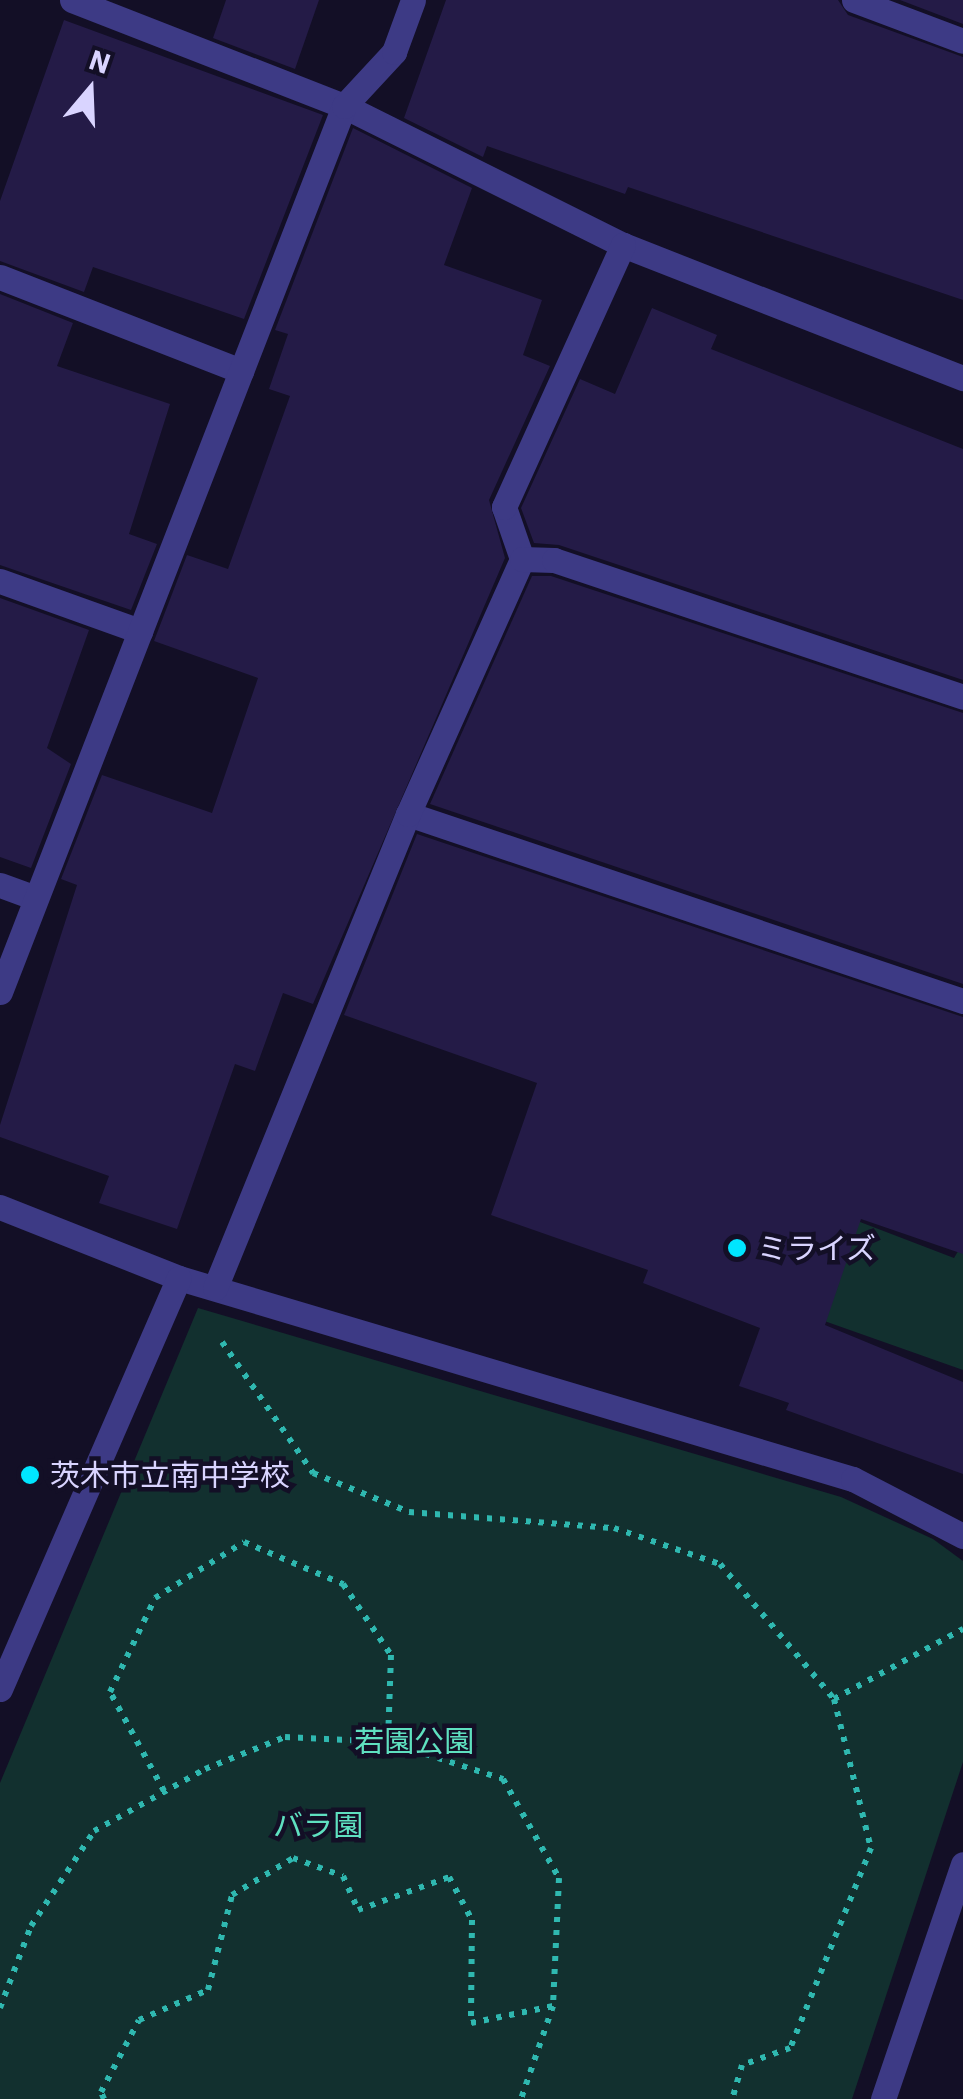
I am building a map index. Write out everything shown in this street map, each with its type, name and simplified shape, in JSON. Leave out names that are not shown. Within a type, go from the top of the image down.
[{"type":"street","points":[[72,0],[344,106],[623,245],[963,378]]},
{"type":"street","points":[[0,992],[344,106],[394,52],[413,0]]},
{"type":"street","points":[[854,0],[963,40]]},
{"type":"street","points":[[215,1288],[408,814],[522,559],[504,507],[623,245]]},
{"type":"street","points":[[0,278],[240,371]]},
{"type":"street","points":[[522,559],[554,560],[963,697]]},
{"type":"street","points":[[0,581],[140,631]]},
{"type":"street","points":[[408,814],[963,1001]]},
{"type":"street","points":[[0,885],[36,898]]},
{"type":"street","points":[[0,1207],[178,1278],[852,1479],[963,1536]]},
{"type":"street","points":[[0,1689],[178,1278]]},
{"type":"street","points":[[883,2099],[957,1905],[963,1864]]},
{"type":"path","points":[[219,1338],[313,1473],[409,1512],[614,1528],[720,1564],[834,1699],[871,1848],[790,2048],[742,2065],[732,2099]]},
{"type":"path","points":[[164,1791],[110,1692],[155,1598],[244,1542],[344,1584],[391,1655],[388,1742]]},
{"type":"path","points":[[834,1699],[963,1629]]},
{"type":"path","points":[[0,2008],[31,1926],[94,1831],[164,1791],[285,1738],[388,1742],[503,1779],[559,1878],[553,2006],[521,2099]]},
{"type":"path","points":[[104,2099],[101,2092],[139,2020],[208,1990],[232,1895],[293,1858],[344,1876],[358,1910],[449,1877],[472,1920],[470,2023],[553,2006]]},
{"type":"green space","points":[[847,1217],[954,1258],[963,1243],[963,1370],[813,1317]]},
{"type":"green space","name":"若園公園","points":[[198,1308],[841,1497],[933,1539],[963,1561],[963,1762],[852,2099],[0,2099],[0,1783]]},
{"type":"building","points":[[226,0],[319,0],[295,69],[213,38]]},
{"type":"building","points":[[446,0],[838,0],[848,15],[963,57],[963,300],[628,187],[625,194],[487,146],[483,157],[404,118]]},
{"type":"building","points":[[900,0],[963,0],[963,24]]},
{"type":"building","points":[[64,20],[323,115],[244,319],[93,267],[84,292],[0,261],[0,201]]},
{"type":"building","points":[[353,128],[472,188],[444,265],[542,300],[523,355],[550,366],[489,500],[505,558],[313,1004],[283,993],[255,1071],[235,1064],[177,1229],[99,1203],[109,1176],[0,1137],[0,1125],[77,885],[61,879],[102,775],[212,813],[258,678],[154,641],[187,555],[228,569],[290,396],[269,389],[288,334],[275,330]]},
{"type":"building","points":[[0,294],[73,323],[57,366],[170,404],[129,534],[157,544],[131,610],[0,565]]},
{"type":"building","points":[[652,308],[717,335],[711,349],[963,449],[963,680],[559,545],[534,543],[521,508],[580,379],[615,394]]},
{"type":"building","points":[[532,576],[551,576],[963,713],[963,984],[430,804]]},
{"type":"building","points":[[0,598],[89,630],[47,748],[71,764],[31,868],[0,857]]},
{"type":"building","points":[[417,834],[963,1017],[963,1254],[861,1219],[825,1325],[963,1382],[963,1474],[786,1410],[789,1403],[739,1386],[760,1328],[643,1283],[648,1270],[491,1215],[537,1083],[344,1015]]},
{"type":"place","name":"ミライズ","points":[[737,1248]]},
{"type":"place","name":"茨木市立南中学校","points":[[30,1475]]},
{"type":"park label","name":"バラ園","points":[[318,1825]]}]
